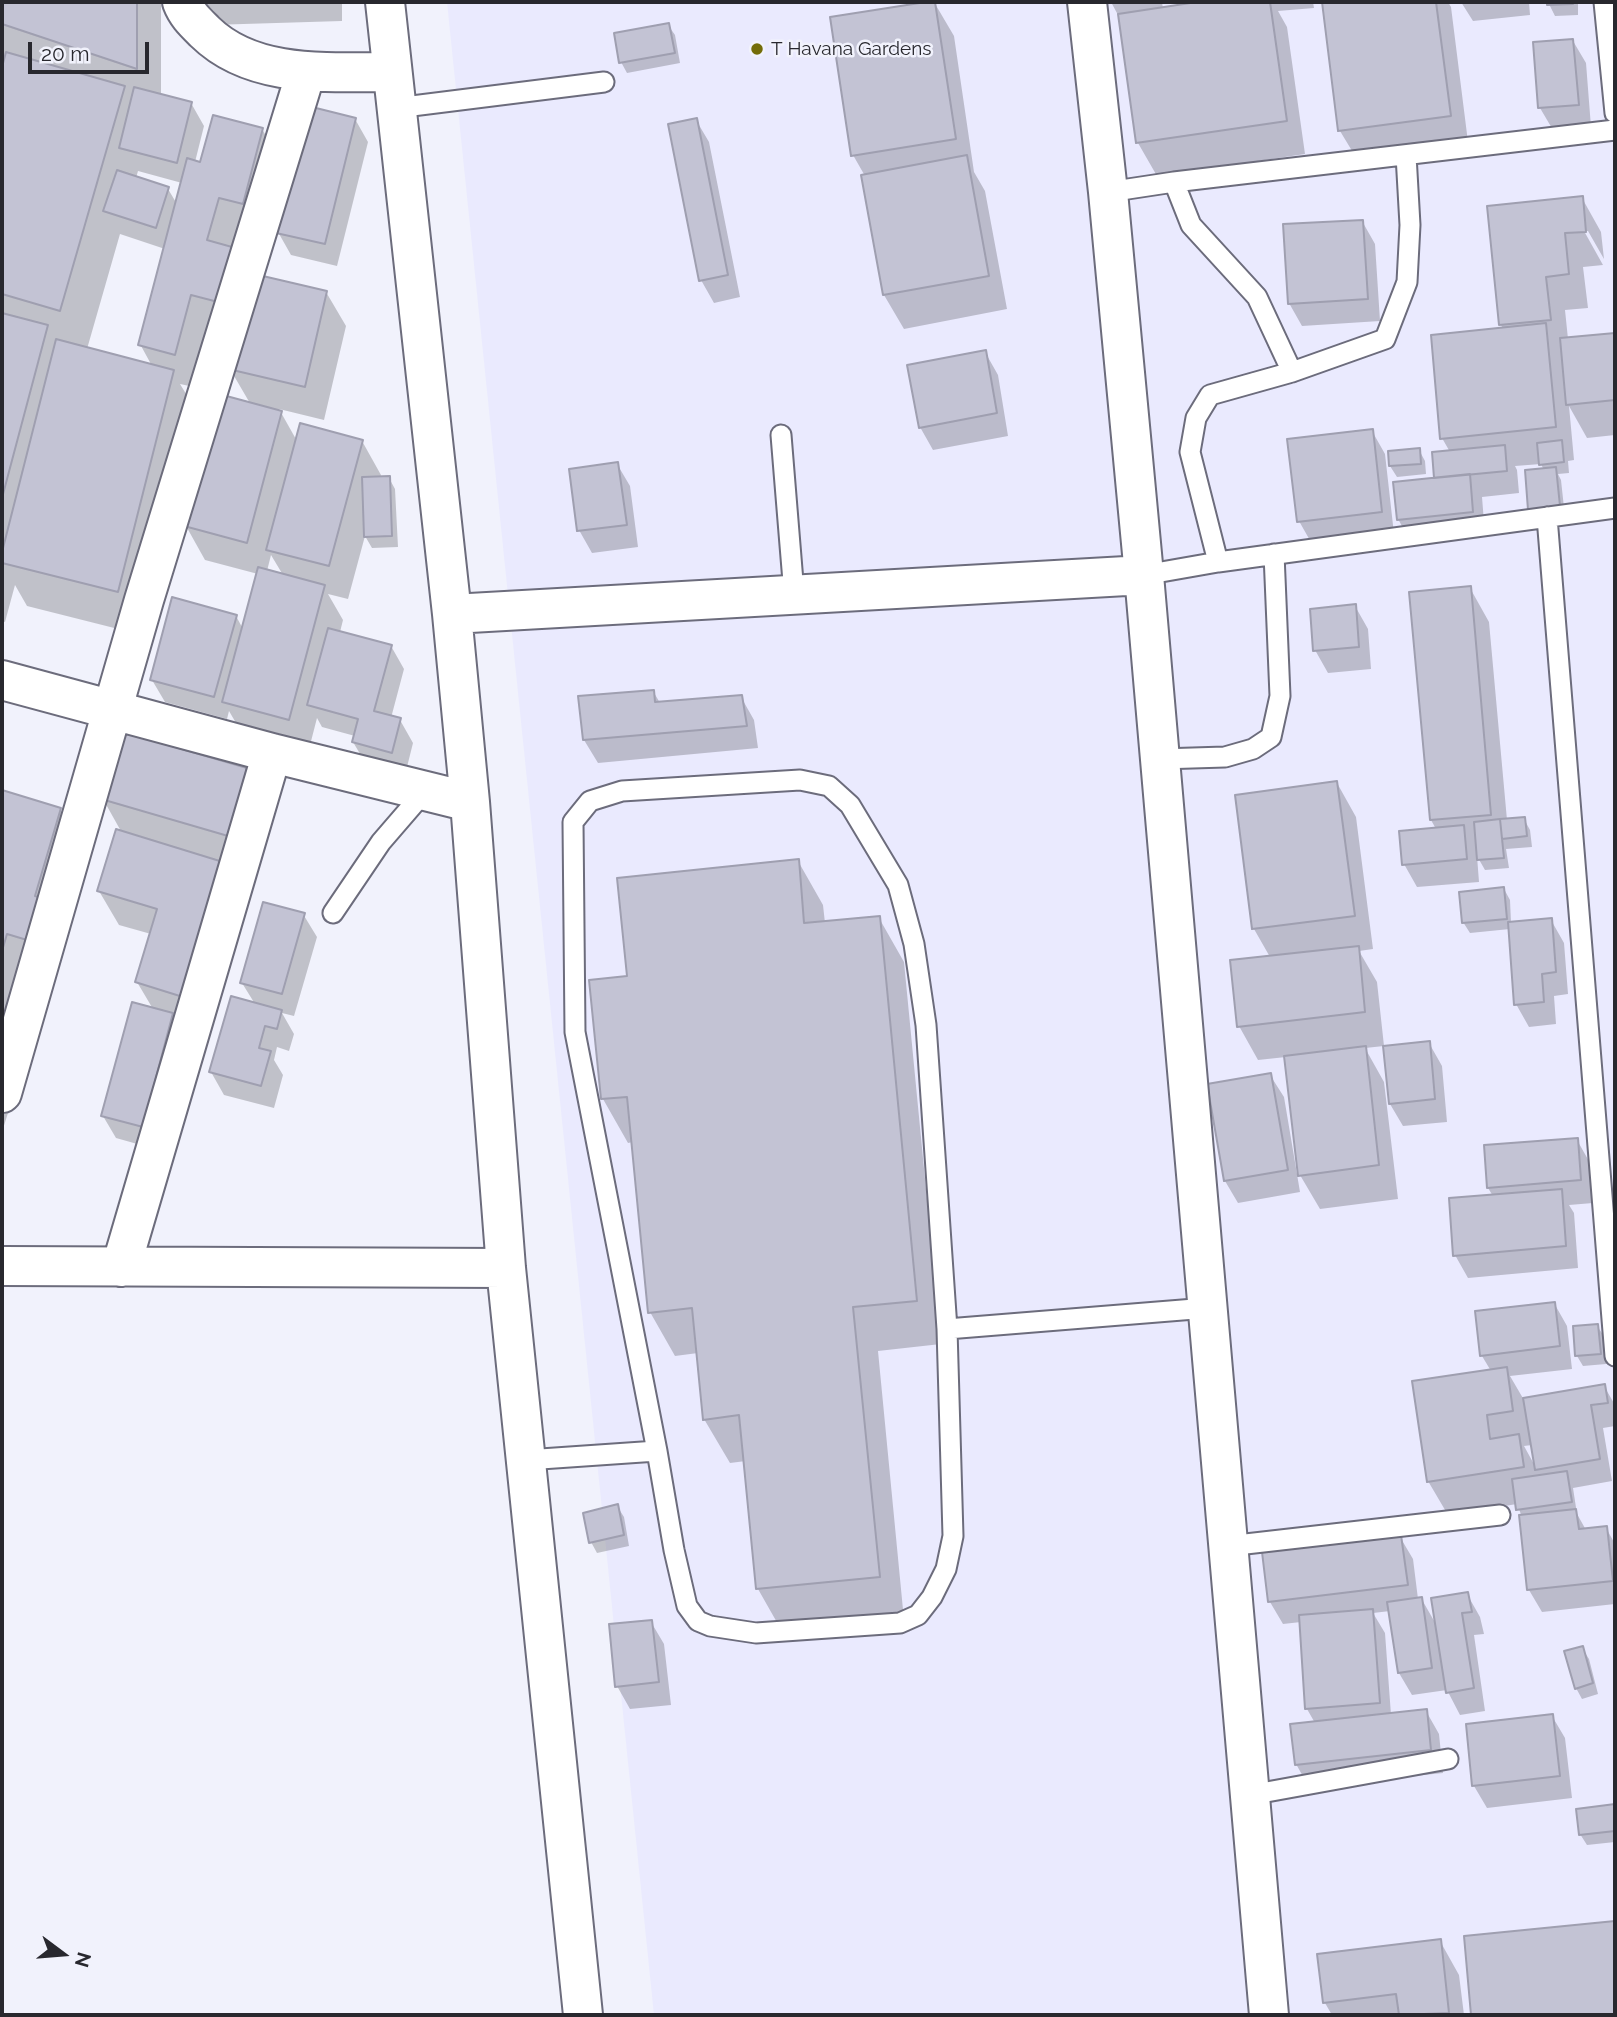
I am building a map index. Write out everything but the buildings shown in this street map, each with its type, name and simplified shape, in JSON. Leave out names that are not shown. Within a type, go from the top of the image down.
[{"type":"street","points":[[182,2],[186,14],[219,46],[256,62],[394,90]]},
{"type":"street","points":[[384,2],[452,614],[470,802],[506,1268],[583,2015]]},
{"type":"street","points":[[1087,2],[1144,575],[1269,2015]]},
{"type":"street","points":[[2,1093],[219,350],[306,72]]},
{"type":"street","points":[[452,614],[1144,575]]},
{"type":"street","points":[[2,680],[272,753],[470,802]]},
{"type":"street","points":[[121,1267],[272,753]]},
{"type":"street","points":[[2,1266],[506,1268]]},
{"type":"lane","points":[[1604,2],[1615,113]]},
{"type":"lane","points":[[394,90],[604,82]]},
{"type":"lane","points":[[1108,192],[1615,130]]},
{"type":"lane","points":[[1218,562],[1190,452],[1196,418],[1210,395],[1292,372],[1385,339],[1407,282],[1410,225],[1406,155]]},
{"type":"lane","points":[[1174,182],[1191,225],[1257,297],[1292,372]]},
{"type":"lane","points":[[781,435],[794,594]]},
{"type":"lane","points":[[1144,575],[1274,554],[1615,508]]},
{"type":"lane","points":[[1547,517],[1615,1356]]},
{"type":"lane","points":[[1160,759],[1225,757],[1252,750],[1271,737],[1280,696],[1274,554]]},
{"type":"lane","points":[[800,780],[829,786],[849,805],[898,885],[914,944],[926,1025],[947,1329],[953,1535],[946,1569],[932,1597],[918,1615],[900,1623],[756,1633],[725,1629],[698,1621],[687,1606],[674,1550],[657,1451],[575,1032],[573,822],[590,801],[622,792],[800,780]]},
{"type":"lane","points":[[333,913],[382,842],[425,791]]},
{"type":"lane","points":[[947,1329],[1208,1308]]},
{"type":"lane","points":[[526,1460],[657,1451]]},
{"type":"lane","points":[[1228,1546],[1500,1515]]},
{"type":"lane","points":[[1250,1795],[1448,1759]]},
{"type":"shaded area","points":[[447,2],[1615,2],[1615,2015],[654,2015]]},
{"type":"place","name":"T Havana Gardens","points":[[757,49]]}]
